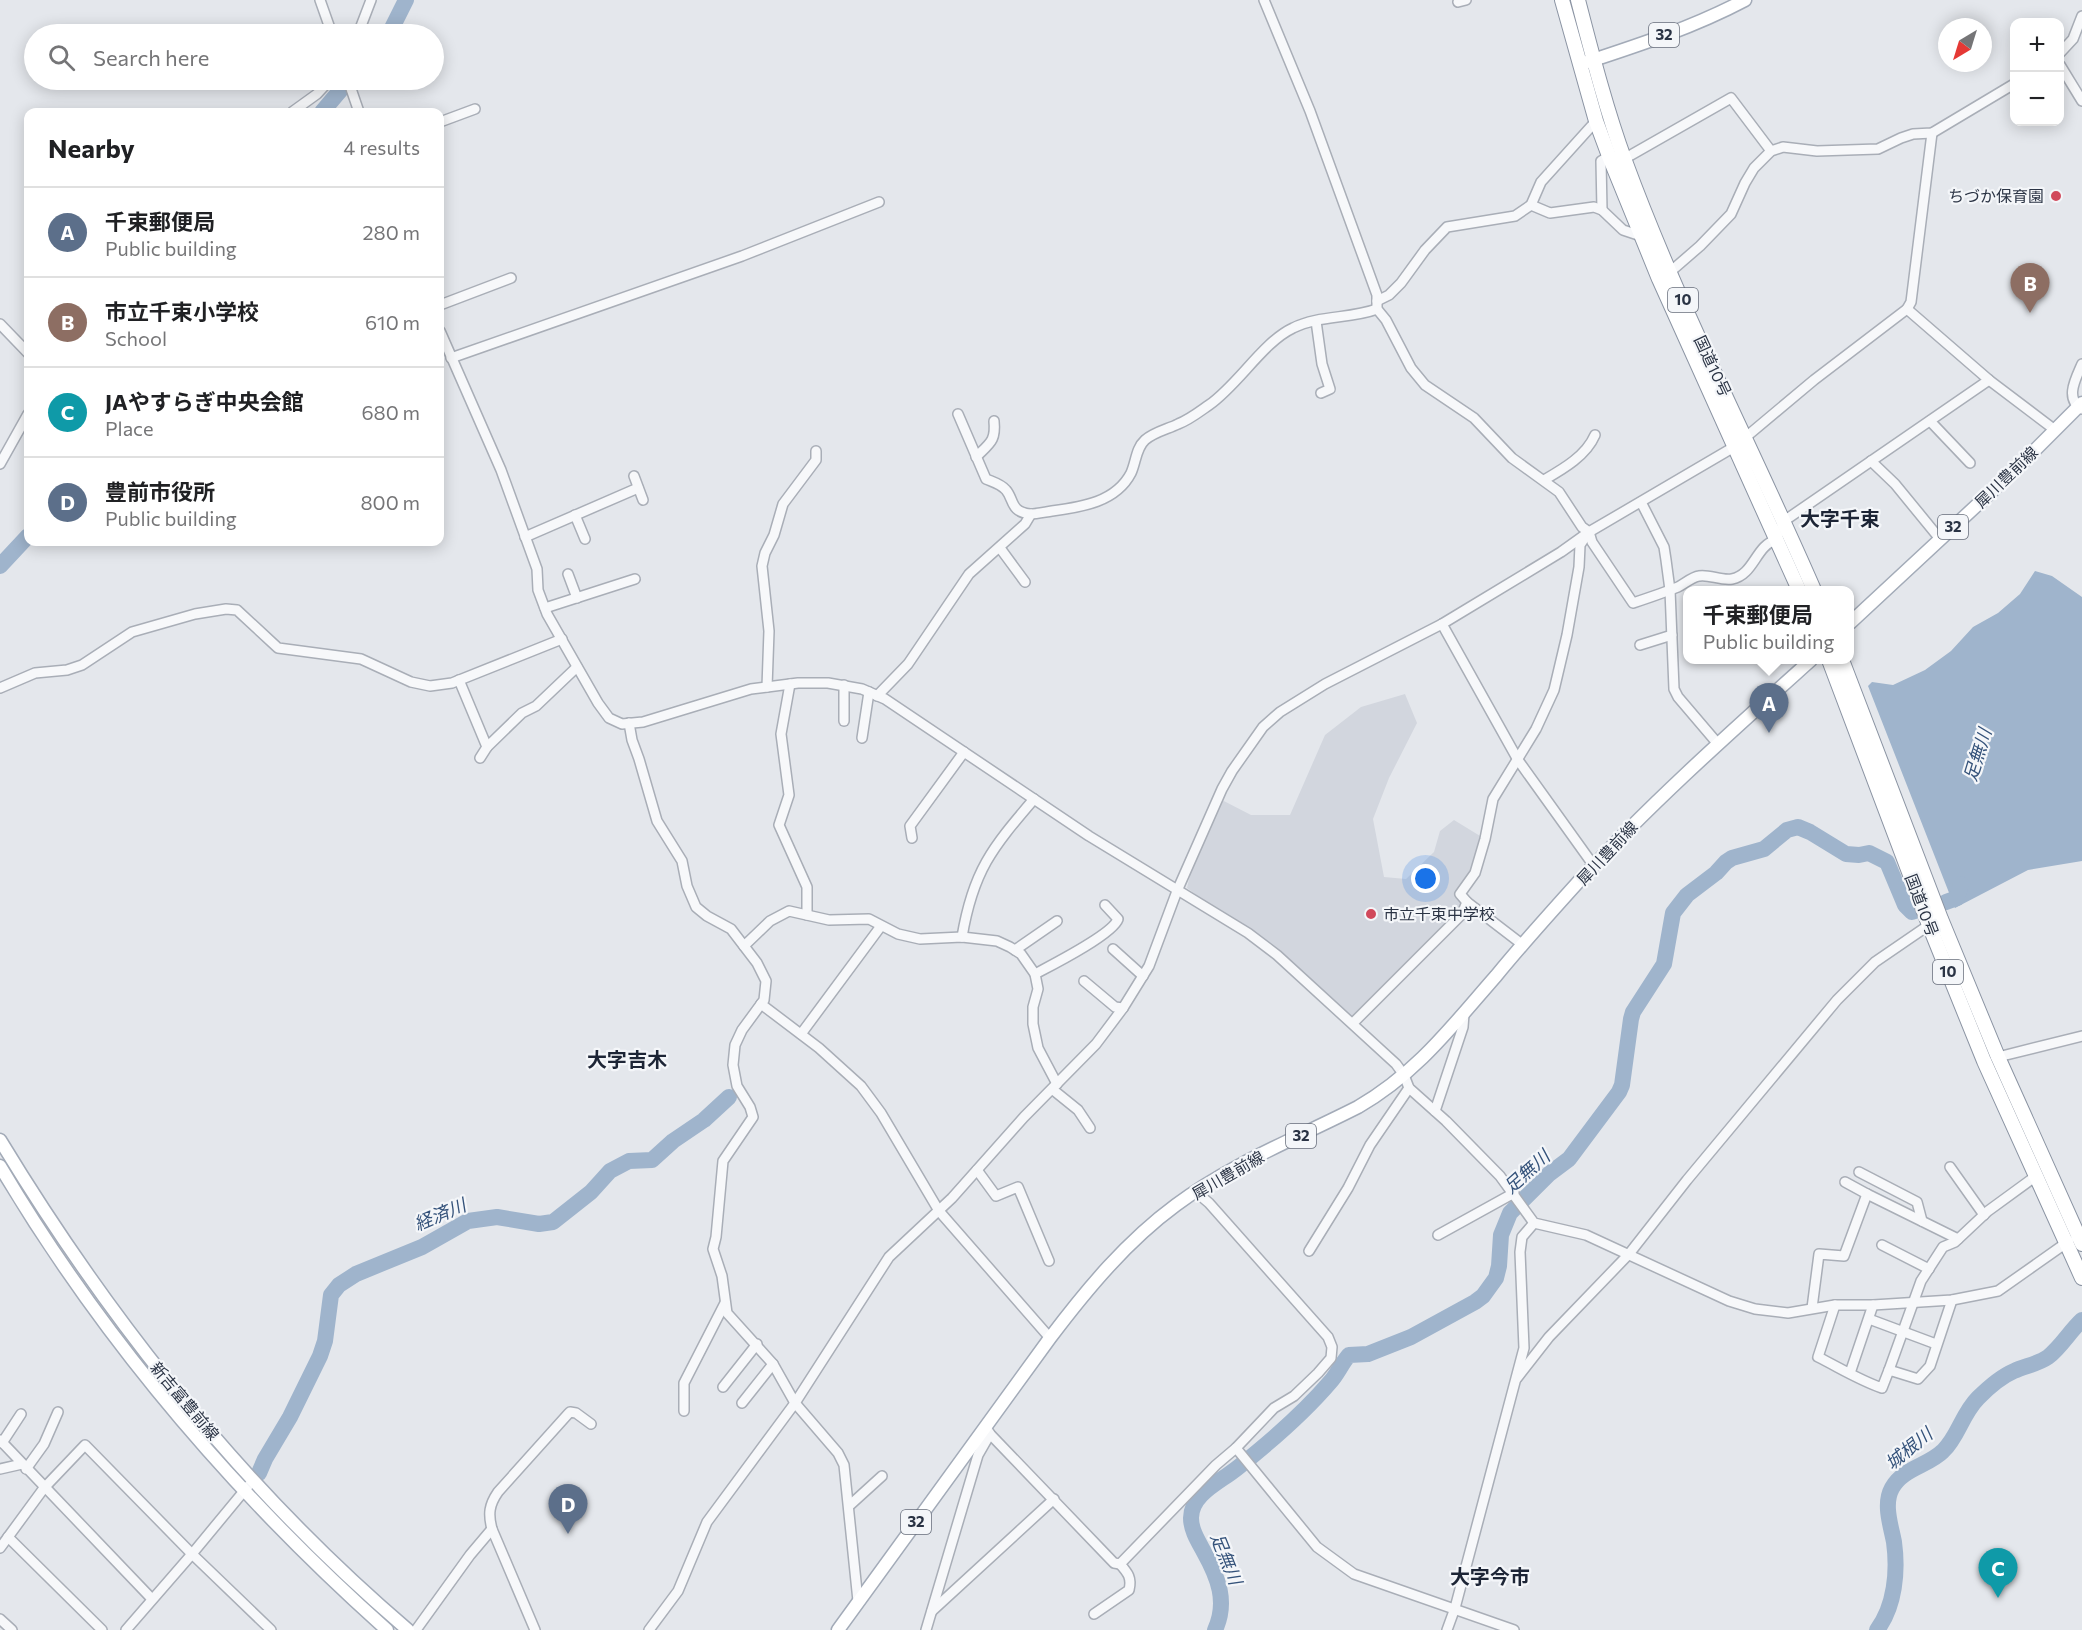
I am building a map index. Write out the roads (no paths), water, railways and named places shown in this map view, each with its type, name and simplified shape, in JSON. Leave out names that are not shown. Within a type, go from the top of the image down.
[{"type":"highway","name":"国道10号","points":[[1562,0],[1670,272],[1812,586]]},
{"type":"highway","name":"国道10号","points":[[1578,0],[1596,121],[1609,156],[1641,236],[1797,586]]},
{"type":"highway","name":"国道10号","points":[[1831,664],[1929,925],[1984,1061],[2082,1278]]},
{"type":"highway","name":"国道10号","points":[[1844,664],[1941,919],[1998,1057],[2080,1236]]},
{"type":"main road","name":"32","points":[[1587,63],[1680,29],[1745,0]]},
{"type":"main road","name":"犀川豊前線","points":[[1854,619],[2081,407]]},
{"type":"main road","name":"犀川豊前線","points":[[838,1630],[848,1624],[858,1601],[988,1430],[1080,1298],[1119,1257],[1170,1210],[1196,1192],[1230,1172],[1358,1107],[1379,1095],[1404,1075],[1438,1044],[1636,821],[1807,664]]},
{"type":"main road","name":"新吉富豊前線","points":[[0,1140],[39,1204],[101,1295],[199,1420],[306,1536],[408,1630]]},
{"type":"main road","name":"新吉富豊前線","points":[[0,1166],[43,1234],[99,1315],[166,1400],[244,1490],[343,1590],[387,1630]]},
{"type":"street","points":[[320,0],[328,24]]},
{"type":"street","points":[[362,24],[371,0]]},
{"type":"street","points":[[1263,0],[1310,111],[1377,294],[1377,305],[1411,368],[1425,386],[1474,418],[1512,458],[1559,492],[1582,527],[1589,532],[1592,542],[1633,603],[1670,590],[1699,576],[1731,579],[1749,567],[1769,542],[1776,540],[1784,521],[1989,380]]},
{"type":"street","points":[[2064,49],[2073,39],[2082,16]]},
{"type":"street","points":[[2064,72],[2082,101]]},
{"type":"street","points":[[1670,272],[1700,246],[1731,214],[1754,168],[1772,151],[1784,147],[1817,151],[1878,149],[1913,134],[1932,134],[2010,86]]},
{"type":"street","points":[[297,108],[320,90]]},
{"type":"street","points":[[351,90],[358,108]]},
{"type":"street","points":[[1602,210],[1601,161],[1609,156],[1624,159],[1731,98],[1772,151]]},
{"type":"street","points":[[444,121],[475,109]]},
{"type":"street","points":[[958,414],[986,479],[1008,492],[1011,502],[1017,509],[1031,514],[1090,505],[1120,487],[1131,473],[1144,440],[1181,423],[1211,404],[1278,338],[1293,328],[1323,319],[1362,315],[1401,283],[1425,250],[1447,227],[1515,216],[1531,205],[1541,182],[1596,121]]},
{"type":"street","points":[[649,1630],[678,1591],[707,1522],[795,1403],[889,1257],[939,1211],[1096,1044],[1123,1008],[1149,966],[1177,891],[1227,780],[1254,738],[1269,720],[1325,684],[1442,624],[1561,552],[1589,532],[1734,447],[1814,380],[1907,309],[1911,302],[1932,134]]},
{"type":"street","points":[[451,358],[742,256],[879,201]]},
{"type":"street","points":[[1531,205],[1550,213],[1594,207],[1602,210],[1623,230],[1641,236]]},
{"type":"street","points":[[444,303],[511,278]]},
{"type":"street","points":[[1907,309],[1989,380],[2055,430]]},
{"type":"street","points":[[1316,321],[1322,364],[1329,389],[1321,393]]},
{"type":"street","points":[[0,324],[24,349]]},
{"type":"street","points":[[444,341],[501,470],[537,569],[538,590],[545,608],[577,667],[609,718],[622,724],[643,722],[751,689],[790,684],[828,683],[873,694],[1177,891],[1258,940],[1277,955],[1396,1064],[1404,1075],[1408,1088],[1435,1111],[1500,1176],[1534,1223],[1586,1235],[1729,1301],[1755,1309],[1788,1313],[1835,1305],[1952,1300],[1998,1291],[2066,1243],[2080,1236]]},
{"type":"street","points":[[2081,407],[2072,390],[2082,364]]},
{"type":"street","points":[[1930,420],[1970,463]]},
{"type":"street","points":[[0,464],[24,421]]},
{"type":"street","points":[[976,457],[994,440],[996,434],[994,421]]},
{"type":"street","points":[[1544,480],[1569,466],[1592,443],[1595,435]]},
{"type":"street","points":[[767,687],[769,631],[762,566],[783,504],[816,460],[816,451]]},
{"type":"street","points":[[1871,461],[1895,484],[1940,539]]},
{"type":"street","points":[[634,476],[644,500]]},
{"type":"street","points":[[525,537],[638,488]]},
{"type":"street","points":[[1641,502],[1664,547],[1670,590],[1674,689],[1678,697],[1718,744]]},
{"type":"street","points":[[862,738],[873,694],[908,664],[969,574],[1025,524],[1031,514]]},
{"type":"street","points":[[575,515],[585,539]]},
{"type":"street","points":[[1524,945],[1467,902],[1460,894],[1475,873],[1493,799],[1536,729],[1554,690],[1567,635],[1579,567],[1580,545],[1589,532]]},
{"type":"street","points":[[1000,548],[1025,582]]},
{"type":"street","points":[[568,574],[577,598]]},
{"type":"street","points":[[545,608],[635,579]]},
{"type":"street","points":[[0,688],[35,674],[67,670],[82,665],[132,632],[195,614],[226,609],[237,610],[278,648],[361,659],[411,682],[430,686],[459,680],[562,639]]},
{"type":"street","points":[[1442,624],[1518,760],[1594,866]]},
{"type":"street","points":[[1640,645],[1672,635]]},
{"type":"street","points":[[480,758],[487,747],[522,713],[536,706],[577,667]]},
{"type":"street","points":[[459,680],[487,747]]},
{"type":"street","points":[[790,684],[781,734],[789,795],[779,825],[807,887],[807,915]]},
{"type":"street","points":[[844,686],[844,721]]},
{"type":"street","points":[[629,723],[657,821],[682,861],[687,886],[696,907],[730,929],[757,963],[766,981],[764,1000],[742,1030],[735,1045],[733,1065],[737,1086],[750,1107],[753,1117],[723,1161],[713,1249],[722,1276],[727,1312],[773,1364],[795,1403],[844,1465],[858,1601]]},
{"type":"street","points":[[912,838],[910,826],[964,752]]},
{"type":"street","points":[[962,937],[970,897],[979,874],[999,841],[1034,799]]},
{"type":"street","points":[[1353,1023],[1461,914],[1467,902]]},
{"type":"street","points":[[1035,974],[1096,939],[1116,924],[1118,919],[1105,905]]},
{"type":"street","points":[[744,946],[770,921],[789,910],[829,920],[869,919],[898,934],[920,939],[962,937],[997,940],[1021,954],[1035,974],[1038,989],[1033,1007],[1033,1024],[1038,1048],[1054,1087],[1078,1110],[1090,1128]]},
{"type":"street","points":[[1015,950],[1057,921]]},
{"type":"street","points":[[1517,1378],[1549,1337],[1629,1254],[1687,1180],[1845,991],[1875,962],[1929,925]]},
{"type":"street","points":[[801,1034],[881,926]]},
{"type":"street","points":[[1113,949],[1143,976]]},
{"type":"street","points":[[1084,981],[1115,1007],[1123,1008]]},
{"type":"street","points":[[761,1004],[801,1034],[861,1086],[881,1113],[939,1211],[1050,1338]]},
{"type":"street","points":[[1435,1111],[1463,1027],[1464,1014]]},
{"type":"street","points":[[1998,1057],[2082,1036]]},
{"type":"street","points":[[1309,1251],[1348,1188],[1370,1145],[1408,1088]]},
{"type":"street","points":[[1950,1167],[1984,1215]]},
{"type":"street","points":[[977,1170],[996,1196],[1018,1187],[1049,1261]]},
{"type":"street","points":[[1859,1172],[1917,1202],[1922,1221]]},
{"type":"street","points":[[1835,1305],[1818,1357],[1857,1379],[1882,1388],[1921,1281],[1943,1247],[1958,1239],[1984,1215],[2036,1176]]},
{"type":"street","points":[[1845,1182],[1958,1239]]},
{"type":"street","points":[[1120,1564],[1274,1408],[1294,1396],[1318,1373],[1329,1361],[1332,1347],[1324,1332],[1209,1203],[1196,1192]]},
{"type":"street","points":[[1438,1236],[1514,1193]]},
{"type":"street","points":[[1812,1308],[1819,1254],[1844,1256],[1867,1194]]},
{"type":"street","points":[[1447,1630],[1455,1608],[1524,1348],[1521,1245],[1522,1237],[1534,1223]]},
{"type":"street","points":[[1882,1245],[1929,1269]]},
{"type":"street","points":[[1889,1370],[1918,1379],[1930,1366],[1952,1300]]},
{"type":"street","points":[[684,1411],[684,1383],[725,1303]]},
{"type":"street","points":[[1850,1373],[1873,1305]]},
{"type":"street","points":[[1869,1319],[1936,1344]]},
{"type":"street","points":[[723,1387],[757,1344]]},
{"type":"street","points":[[742,1403],[773,1364]]},
{"type":"street","points":[[0,1469],[24,1466],[44,1444],[58,1412]]},
{"type":"street","points":[[535,1630],[492,1529],[489,1514],[494,1498],[563,1419],[573,1412],[591,1425]]},
{"type":"street","points":[[21,1414],[1,1441],[152,1599]]},
{"type":"street","points":[[926,1630],[978,1455],[988,1430],[1114,1563],[1120,1564],[1129,1574],[1131,1582],[1129,1590],[1094,1614]]},
{"type":"street","points":[[0,1548],[44,1488],[85,1445],[192,1554],[271,1630]]},
{"type":"street","points":[[1236,1448],[1317,1547],[1354,1574],[1514,1630]]},
{"type":"street","points":[[849,1506],[882,1476]]},
{"type":"street","points":[[126,1630],[253,1480]]},
{"type":"street","points":[[932,1611],[1054,1499]]},
{"type":"street","points":[[416,1630],[470,1555],[492,1529]]},
{"type":"street","points":[[8,1537],[102,1630]]},
{"type":"street","points":[[0,1619],[12,1630]]},
{"type":"water","points":[[2035,571],[2052,576],[2082,597],[2082,861],[2028,870],[1955,908],[1868,686],[1872,682],[1893,685],[1925,670],[1951,651],[1973,627],[1998,613],[2020,594]]},
{"type":"waterway","points":[[394,24],[406,0]]},
{"type":"waterway","points":[[325,108],[341,90]]},
{"type":"waterway","points":[[0,566],[24,540]]},
{"type":"waterway","name":"足無川","points":[[1215,1630],[1221,1610],[1220,1590],[1192,1527],[1192,1510],[1196,1502],[1208,1489],[1248,1459],[1297,1416],[1331,1381],[1349,1355],[1368,1354],[1411,1337],[1483,1296],[1496,1278],[1501,1235],[1510,1213],[1549,1174],[1569,1159],[1619,1092],[1633,1012],[1664,964],[1673,913],[1687,895],[1732,858],[1764,849],[1787,830],[1798,827],[1846,854],[1869,853],[1887,862],[1905,905],[1912,912],[1915,911]]},
{"type":"waterway","name":"足無川","points":[[1946,902],[1957,898],[1961,884]]},
{"type":"waterway","name":"経済川","points":[[259,1473],[320,1356],[325,1341],[331,1295],[339,1285],[356,1274],[422,1247],[468,1221],[497,1217],[539,1224],[553,1222],[591,1192],[610,1171],[629,1161],[652,1160],[673,1141],[704,1120],[729,1097]]},
{"type":"waterway","name":"城根川","points":[[1877,1630],[1888,1610],[1894,1588],[1896,1565],[1888,1508],[1892,1488],[1902,1476],[1943,1451],[1953,1439],[1973,1404],[1991,1386],[2009,1373],[2048,1357],[2082,1320]]},
{"type":"place","name":"ちづか保育園","points":[[2056,196]]},
{"type":"place","name":"市立千束小学校","points":[[2030,313]]},
{"type":"place","name":"千束郵便局","points":[[1769,733]]},
{"type":"place","name":"市立千束中学校","points":[[1371,914]]},
{"type":"place","name":"豊前市役所","points":[[568,1534]]},
{"type":"place","name":"JAやすらぎ中央会館","points":[[1998,1598]]},
{"type":"district","name":"大字千束","points":[[1840,519]]},
{"type":"district","name":"大字吉木","points":[[627,1060]]},
{"type":"district","name":"大字今市","points":[[1490,1577]]}]
